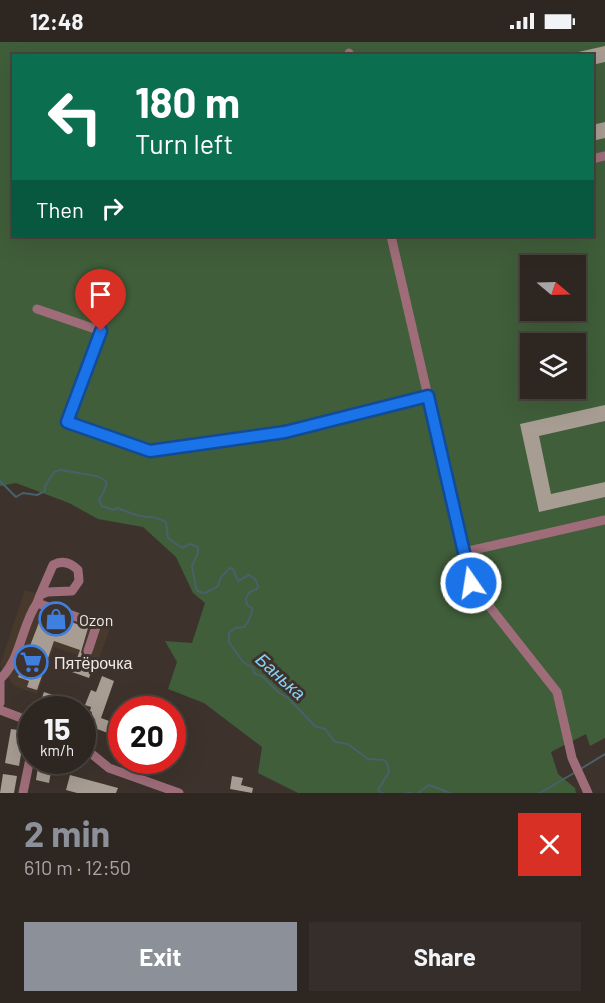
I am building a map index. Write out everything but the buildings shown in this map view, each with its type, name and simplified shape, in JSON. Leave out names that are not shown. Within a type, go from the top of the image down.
[{"type":"street","points":[[391,237],[471,583],[556,692],[572,758],[588,793]]},
{"type":"street","points":[[37,309],[101,331],[67,422],[150,451],[285,432],[428,396]]},
{"type":"street","points":[[464,552],[605,520]]},
{"type":"street","points":[[0,703],[0,679],[10,671],[30,613],[47,574],[58,562],[70,564],[78,570],[79,581],[72,591],[47,592],[38,599]]},
{"type":"street","points":[[38,599],[97,624],[88,651]]},
{"type":"street","points":[[0,710],[18,717]]},
{"type":"street","points":[[96,757],[109,768],[179,793]]},
{"type":"street","points":[[25,792],[28,774]]},
{"type":"shaded area","points":[[25,590],[35,593],[48,602],[111,625],[98,662],[54,647],[37,694],[14,686],[0,665]]},
{"type":"green space","points":[[0,42],[605,42],[605,738],[590,746],[586,734],[551,752],[558,774],[575,788],[576,793],[298,793],[258,773],[262,747],[204,703],[168,689],[177,662],[165,641],[192,643],[205,603],[193,593],[176,557],[143,527],[98,519],[69,503],[16,483],[0,486]]},
{"type":"waterway","name":"Банька","points":[[0,481],[16,497],[23,493],[37,495],[45,491],[45,486],[54,472],[60,470],[97,476],[106,481],[99,499],[102,506],[162,520],[166,522],[168,538],[182,548],[190,544],[198,547],[198,553],[192,566],[196,589],[199,591],[207,592],[218,586],[221,577],[230,568],[233,569],[238,581],[249,575],[255,579],[257,589],[250,592],[246,598],[247,605],[253,609],[248,622],[244,627],[235,628],[229,633],[229,642],[243,662],[252,667],[255,674],[262,676],[279,693],[288,698],[315,726],[325,729],[335,742],[348,744],[368,759],[384,760],[389,772],[378,790],[382,793]]},
{"type":"waterway","name":"Банька","points":[[579,770],[605,754]]},
{"type":"waterway","name":"Банька","points":[[540,793],[574,773]]},
{"type":"waterway","name":"Банька","points":[[418,793],[429,785],[450,793]]},
{"type":"place","name":"Ozon","points":[[56,619]]},
{"type":"place","name":"Пятёрочка","points":[[31,662]]},
{"type":"route","points":[[101,331],[67,422],[150,451],[285,432],[428,396],[471,583]]}]
